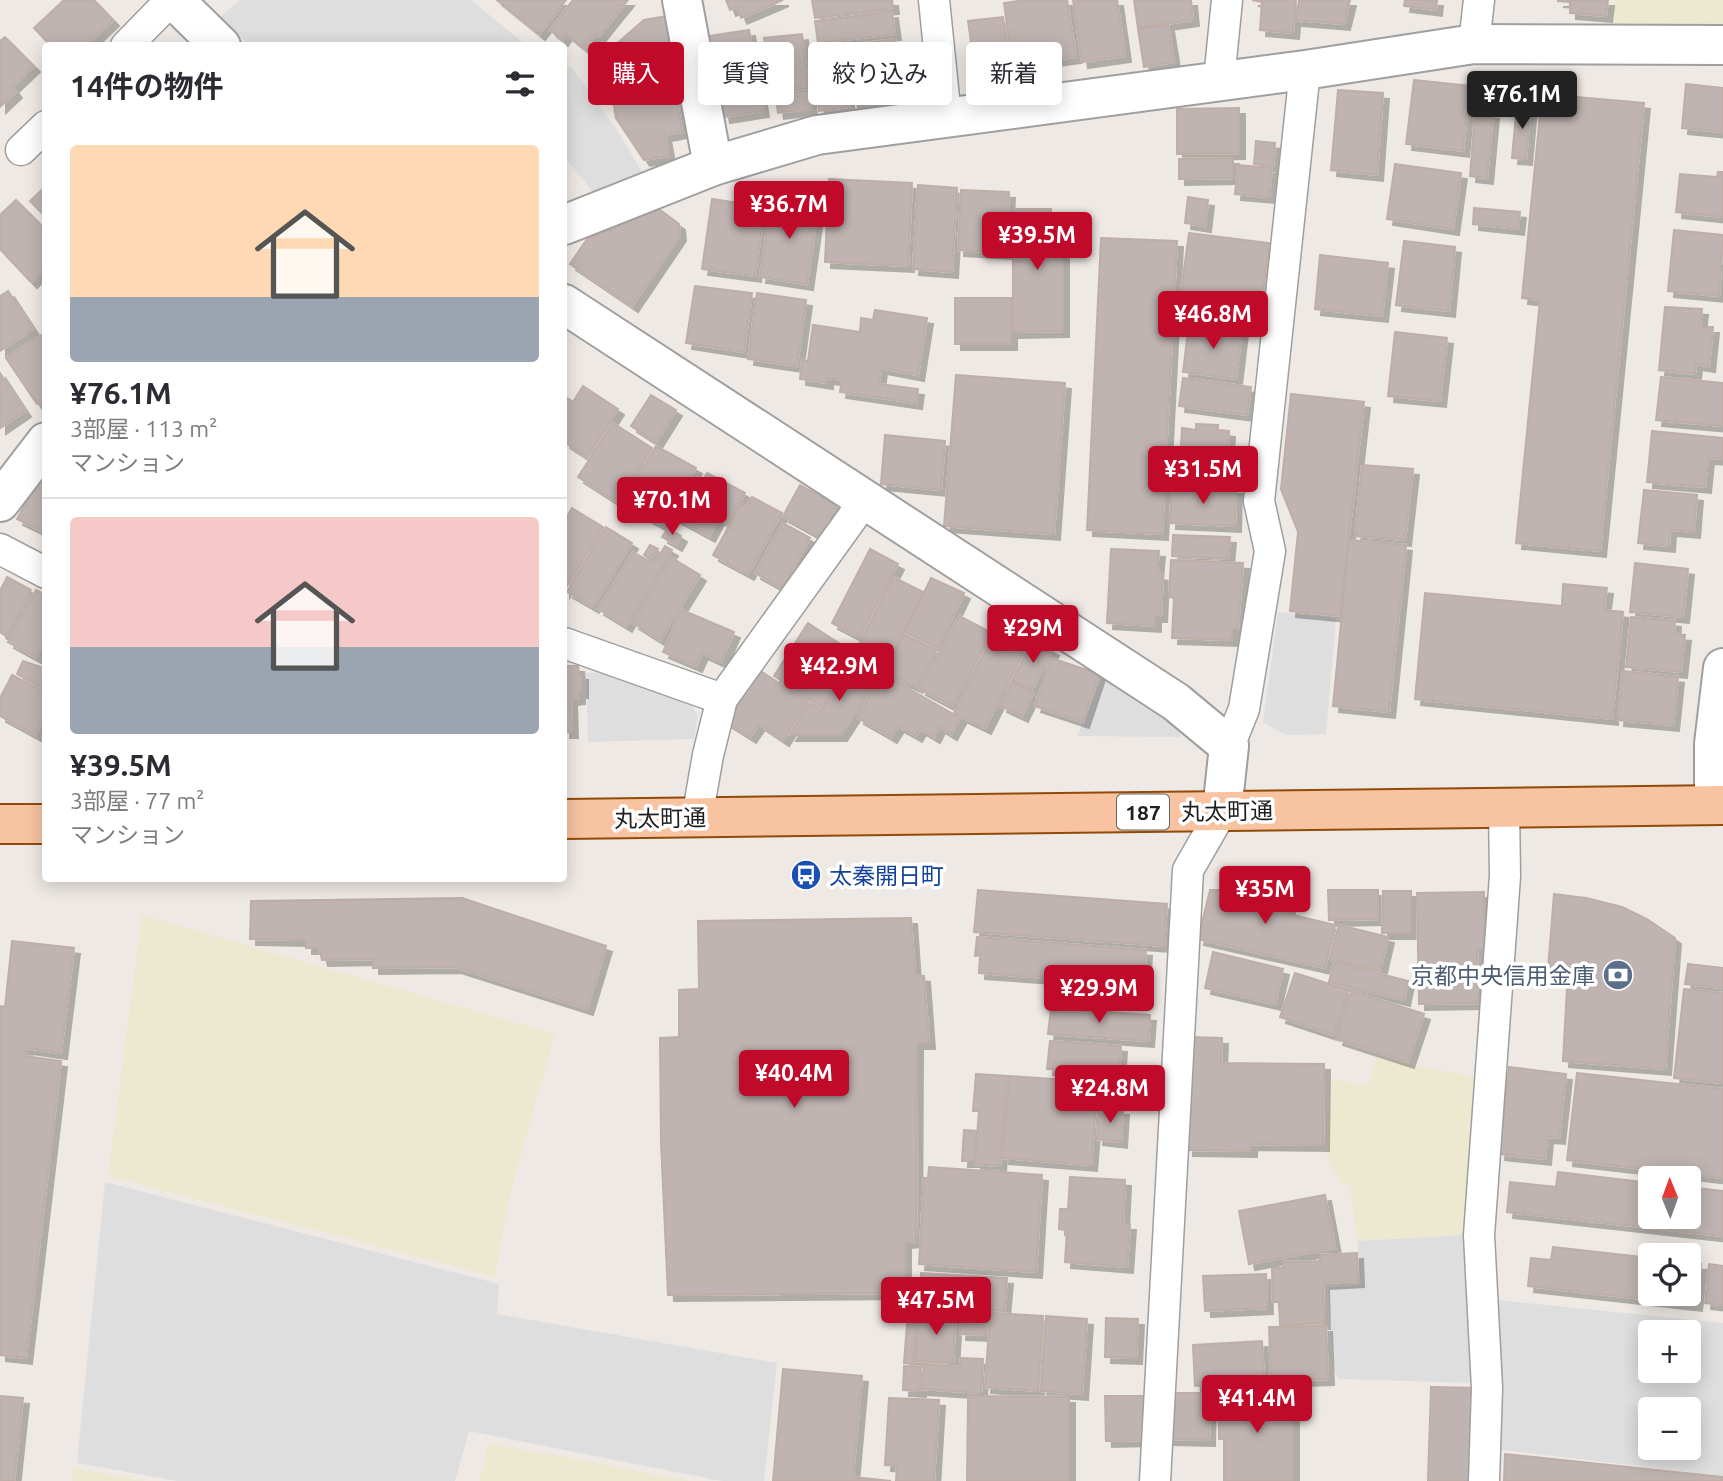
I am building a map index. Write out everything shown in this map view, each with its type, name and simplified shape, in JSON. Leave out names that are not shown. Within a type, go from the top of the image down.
[{"type":"main road","name":"丸太町通","points":[[567,819],[1718,805]]},
{"type":"main road","points":[[0,824],[42,824]]},
{"type":"street","points":[[173,0],[217,42]]},
{"type":"street","points":[[682,0],[713,166]]},
{"type":"street","points":[[567,224],[713,166],[817,135],[1305,70],[1474,44],[1723,45]]},
{"type":"street","points":[[567,306],[1176,702],[1228,746],[1222,811]]},
{"type":"street","points":[[1,497],[42,447]]},
{"type":"street","points":[[1718,805],[1714,744],[1723,668]]},
{"type":"lane","points":[[130,42],[173,0]]},
{"type":"lane","points":[[934,0],[946,117]]},
{"type":"lane","points":[[1219,80],[1227,0]]},
{"type":"lane","points":[[1474,44],[1479,0]]},
{"type":"lane","points":[[1228,746],[1244,709],[1270,551],[1259,501],[1305,70]]},
{"type":"lane","points":[[21,150],[42,130]]},
{"type":"lane","points":[[698,818],[708,755],[722,699],[865,500]]},
{"type":"lane","points":[[0,550],[42,571]]},
{"type":"lane","points":[[567,644],[722,699]]},
{"type":"lane","points":[[1484,1481],[1486,1388],[1479,1235],[1505,876],[1504,808]]},
{"type":"lane","points":[[1156,1481],[1188,870],[1222,811]]},
{"type":"shaded area","points":[[240,0],[471,0],[522,42],[246,42],[220,17]]},
{"type":"shaded area","points":[[1614,0],[1723,0],[1723,29],[1612,26]]},
{"type":"shaded area","points":[[567,66],[573,69],[588,90],[588,105],[599,105],[642,172],[592,191],[567,160]]},
{"type":"shaded area","points":[[1278,612],[1336,618],[1326,734],[1286,735],[1263,722]]},
{"type":"shaded area","points":[[608,672],[687,697],[698,716],[694,739],[588,742],[586,673]]},
{"type":"shaded area","points":[[1103,677],[1180,725],[1180,737],[1077,736]]},
{"type":"shaded area","points":[[142,915],[555,1034],[510,1194],[495,1277],[108,1176]]},
{"type":"shaded area","points":[[1376,1058],[1474,1077],[1469,1235],[1357,1241],[1350,1186],[1342,1184],[1327,1159],[1330,1079],[1368,1086]]},
{"type":"shaded area","points":[[105,1182],[499,1284],[497,1314],[777,1363],[764,1481],[722,1481],[469,1431],[455,1481],[178,1481],[77,1463]]},
{"type":"shaded area","points":[[1469,1235],[1477,1383],[1339,1379],[1334,1370],[1328,1287],[1361,1285],[1357,1241]]},
{"type":"shaded area","points":[[1496,1300],[1693,1320],[1638,1320],[1638,1383],[1701,1383],[1701,1321],[1723,1323],[1723,1476],[1495,1449]]},
{"type":"shaded area","points":[[488,1443],[690,1481],[480,1481]]},
{"type":"shaded area","points":[[74,1468],[147,1481],[72,1481]]},
{"type":"building","points":[[64,0],[94,0],[113,20],[90,42],[47,42],[34,28]]},
{"type":"building","points":[[497,0],[566,0],[539,34]]},
{"type":"building","points":[[573,0],[628,0],[599,36],[596,34],[588,42],[585,49],[566,34],[562,40],[550,30]]},
{"type":"building","points":[[726,0],[783,0],[741,18],[737,7],[730,10]]},
{"type":"building","points":[[812,0],[892,0],[893,8],[815,18]]},
{"type":"building","points":[[1067,0],[1076,57],[1062,59],[1062,42],[1009,42],[1004,3]]},
{"type":"building","points":[[1073,0],[1117,0],[1125,56],[1082,62]]},
{"type":"building","points":[[1134,0],[1191,0],[1193,20],[1138,28]]},
{"type":"building","points":[[1252,0],[1296,0],[1293,33],[1260,30],[1262,2]]},
{"type":"building","points":[[1299,0],[1350,0],[1344,24],[1296,20]]},
{"type":"building","points":[[1405,0],[1437,0],[1436,10],[1404,6]]},
{"type":"building","points":[[1608,0],[1606,16],[1570,13],[1570,2],[1557,1]]},
{"type":"building","points":[[892,12],[895,34],[818,42],[815,21]]},
{"type":"building","points":[[667,16],[671,42],[619,42],[644,20]]},
{"type":"building","points":[[1003,17],[1007,42],[971,42],[968,21]]},
{"type":"building","points":[[1168,25],[1174,62],[1144,67],[1138,29]]},
{"type":"building","points":[[749,30],[751,42],[710,42],[709,36]]},
{"type":"building","points":[[802,34],[808,86],[794,88],[794,42],[764,42],[764,38]]},
{"type":"building","points":[[5,37],[34,66],[12,87],[16,92],[0,107],[0,41]]},
{"type":"building","points":[[895,39],[895,42],[870,42]]},
{"type":"building","points":[[1414,80],[1470,86],[1463,151],[1406,144]]},
{"type":"building","points":[[1686,84],[1723,88],[1723,132],[1682,128]]},
{"type":"building","points":[[808,90],[808,105],[811,109],[778,113],[777,105],[794,105],[794,92]]},
{"type":"building","points":[[1338,90],[1383,93],[1377,175],[1331,170]]},
{"type":"building","points":[[1542,94],[1644,103],[1600,551],[1516,543],[1540,300],[1522,298]]},
{"type":"building","points":[[1517,103],[1531,104],[1526,159],[1512,158]]},
{"type":"building","points":[[614,105],[678,105],[682,132],[665,135],[669,156],[644,160],[616,118]]},
{"type":"building","points":[[722,105],[762,105],[763,111],[724,117]]},
{"type":"building","points":[[818,105],[849,105],[849,107],[819,111]]},
{"type":"building","points":[[1239,108],[1239,153],[1177,154],[1177,109]]},
{"type":"building","points":[[1475,111],[1493,113],[1487,178],[1470,176]]},
{"type":"building","points":[[1256,141],[1275,143],[1273,166],[1254,164]]},
{"type":"building","points":[[1233,158],[1233,178],[1179,179],[1179,159]]},
{"type":"building","points":[[1395,164],[1461,173],[1453,229],[1387,219]]},
{"type":"building","points":[[1238,165],[1272,168],[1269,197],[1235,194]]},
{"type":"building","points":[[1718,172],[1723,172],[1723,217],[1676,212],[1680,174],[1717,177]]},
{"type":"building","points":[[829,179],[912,183],[908,266],[825,262]]},
{"type":"building","points":[[918,185],[957,188],[952,272],[913,269]]},
{"type":"building","points":[[42,190],[42,213],[30,201]]},
{"type":"building","points":[[961,190],[1009,192],[1006,253],[958,250]]},
{"type":"building","points":[[772,195],[800,200],[800,205],[818,208],[807,284],[760,277]]},
{"type":"building","points":[[1188,197],[1208,200],[1205,226],[1185,223]]},
{"type":"building","points":[[712,199],[765,207],[755,276],[702,269]]},
{"type":"building","points":[[16,200],[42,226],[42,272],[31,282],[0,249],[0,215]]},
{"type":"building","points":[[1474,208],[1520,212],[1518,229],[1473,224]]},
{"type":"building","points":[[659,209],[679,224],[680,235],[632,306],[570,264],[587,239]]},
{"type":"building","points":[[1013,209],[1051,209],[1051,228],[1063,228],[1063,331],[1013,332]]},
{"type":"building","points":[[1674,230],[1723,235],[1719,296],[1668,291]]},
{"type":"building","points":[[1189,233],[1269,243],[1259,324],[1178,313]]},
{"type":"building","points":[[1101,238],[1177,241],[1162,534],[1087,530]]},
{"type":"building","points":[[1404,241],[1455,247],[1449,311],[1396,305]]},
{"type":"building","points":[[1320,255],[1388,263],[1382,316],[1315,309]]},
{"type":"building","points":[[695,286],[752,293],[744,352],[686,343]]},
{"type":"building","points":[[8,291],[33,329],[0,351],[0,296]]},
{"type":"building","points":[[757,293],[806,300],[797,366],[748,359]]},
{"type":"building","points":[[955,298],[1011,298],[1011,344],[955,344]]},
{"type":"building","points":[[1665,307],[1702,309],[1700,327],[1713,327],[1709,366],[1696,364],[1695,374],[1659,370]]},
{"type":"building","points":[[875,310],[927,318],[918,375],[881,368],[879,384],[918,389],[916,403],[840,392],[842,380],[827,378],[827,383],[800,379],[802,360],[808,361],[813,325],[860,332],[861,318],[873,320]]},
{"type":"building","points":[[1189,323],[1242,329],[1236,379],[1183,372]]},
{"type":"building","points":[[1395,332],[1447,338],[1440,401],[1388,396]]},
{"type":"building","points":[[42,335],[42,401],[37,404],[6,358]]},
{"type":"building","points":[[0,373],[25,411],[0,428]]},
{"type":"building","points":[[956,375],[1065,383],[1054,534],[944,526]]},
{"type":"building","points":[[1661,377],[1723,383],[1723,426],[1656,420]]},
{"type":"building","points":[[1183,378],[1251,387],[1247,415],[1179,406]]},
{"type":"building","points":[[583,386],[618,409],[587,457],[567,444],[567,398],[573,402]]},
{"type":"building","points":[[1291,394],[1364,402],[1340,616],[1290,611],[1298,532],[1281,489]]},
{"type":"building","points":[[651,395],[676,410],[656,442],[631,426]]},
{"type":"building","points":[[613,423],[652,448],[617,502],[578,477]]},
{"type":"building","points":[[1196,424],[1218,425],[1218,430],[1229,431],[1226,483],[1179,481],[1182,428],[1196,430]]},
{"type":"building","points":[[1652,431],[1723,438],[1722,459],[1708,458],[1705,487],[1647,482]]},
{"type":"building","points":[[885,435],[945,441],[941,490],[881,484]]},
{"type":"building","points":[[656,446],[696,468],[663,526],[623,504]]},
{"type":"building","points":[[1362,465],[1413,469],[1405,540],[1355,536]]},
{"type":"building","points":[[707,473],[745,493],[728,524],[685,500],[697,477],[703,480]]},
{"type":"building","points":[[42,474],[42,531],[17,519]]},
{"type":"building","points":[[800,485],[836,505],[819,536],[783,516]]},
{"type":"building","points":[[1172,485],[1236,488],[1235,526],[1170,523]]},
{"type":"building","points":[[1644,490],[1697,495],[1694,532],[1670,530],[1669,546],[1638,543]]},
{"type":"building","points":[[752,497],[782,513],[748,574],[713,555],[741,504],[746,506]]},
{"type":"building","points":[[682,500],[718,519],[709,536],[672,516]]},
{"type":"building","points":[[572,508],[603,527],[567,586],[567,517]]},
{"type":"building","points":[[783,523],[810,538],[782,588],[755,573]]},
{"type":"building","points":[[606,527],[632,543],[593,607],[567,592]]},
{"type":"building","points":[[668,528],[681,536],[676,545],[662,537]]},
{"type":"building","points":[[1173,535],[1230,537],[1228,559],[1172,556]]},
{"type":"building","points":[[1349,540],[1406,545],[1389,712],[1333,706]]},
{"type":"building","points":[[650,545],[658,549],[651,560],[644,555]]},
{"type":"building","points":[[665,546],[672,550],[626,626],[598,609],[633,552],[654,564]]},
{"type":"building","points":[[870,549],[898,564],[859,637],[832,623]]},
{"type":"building","points":[[1111,549],[1159,551],[1157,574],[1163,575],[1161,616],[1155,616],[1155,626],[1107,623]]},
{"type":"building","points":[[672,558],[700,575],[660,640],[633,623]]},
{"type":"building","points":[[1171,560],[1243,563],[1238,629],[1232,629],[1232,640],[1172,638],[1174,598],[1169,597]]},
{"type":"building","points":[[1635,563],[1688,569],[1683,617],[1630,612]]},
{"type":"building","points":[[7,577],[31,590],[6,636],[0,632],[0,591]]},
{"type":"building","points":[[893,577],[923,592],[888,664],[857,649]]},
{"type":"building","points":[[931,578],[964,593],[938,648],[905,632]]},
{"type":"building","points":[[1563,584],[1607,588],[1604,610],[1623,612],[1612,719],[1415,699],[1425,593],[1562,606]]},
{"type":"building","points":[[36,590],[42,593],[42,646],[35,657],[8,642]]},
{"type":"building","points":[[682,610],[734,632],[721,662],[702,653],[696,666],[663,652]]},
{"type":"building","points":[[959,616],[992,633],[952,706],[920,689]]},
{"type":"building","points":[[1631,617],[1675,621],[1674,634],[1685,635],[1681,672],[1626,667]]},
{"type":"building","points":[[808,623],[857,655],[822,707],[774,676]]},
{"type":"building","points":[[997,628],[1028,643],[985,728],[954,713]]},
{"type":"building","points":[[904,635],[936,650],[917,687],[886,673]]},
{"type":"building","points":[[1033,640],[1053,650],[1032,690],[1012,681]]},
{"type":"building","points":[[856,657],[881,673],[841,735],[790,735],[810,703],[822,710]]},
{"type":"building","points":[[1051,658],[1099,674],[1083,722],[1035,706]]},
{"type":"building","points":[[23,661],[42,668],[42,688],[17,674]]},
{"type":"building","points":[[567,666],[578,666],[579,674],[582,674],[582,692],[579,692],[579,698],[571,699],[572,732],[567,732]]},
{"type":"building","points":[[759,670],[808,702],[783,740],[759,724],[750,737],[725,721]]},
{"type":"building","points":[[1623,671],[1678,677],[1673,725],[1618,720]]},
{"type":"building","points":[[882,673],[960,718],[951,734],[939,727],[934,737],[920,729],[916,736],[898,726],[891,737],[858,718]]},
{"type":"building","points":[[12,675],[42,691],[42,722],[35,735],[0,716],[0,698]]},
{"type":"building","points":[[1012,682],[1033,693],[1022,716],[1001,706]]},
{"type":"building","points":[[978,890],[1167,904],[1164,946],[974,932]]},
{"type":"building","points":[[1210,890],[1289,891],[1289,914],[1335,925],[1325,968],[1198,939]]},
{"type":"building","points":[[1328,890],[1378,890],[1378,919],[1329,920]]},
{"type":"building","points":[[1383,891],[1411,891],[1411,933],[1382,933]]},
{"type":"building","points":[[1484,892],[1484,947],[1477,948],[1478,1003],[1419,1004],[1417,893]]},
{"type":"building","points":[[1554,894],[1622,907],[1647,919],[1675,938],[1665,1069],[1563,1061],[1568,969],[1548,969]]},
{"type":"building","points":[[462,898],[606,946],[587,1009],[455,967],[373,968],[373,959],[322,960],[319,948],[306,948],[306,940],[250,939],[251,901]]},
{"type":"building","points":[[911,918],[915,975],[924,976],[929,1043],[917,1043],[916,1241],[905,1242],[905,1293],[668,1295],[661,1142],[660,1038],[679,1037],[679,990],[699,989],[698,921]]},
{"type":"building","points":[[1339,925],[1388,937],[1380,971],[1330,959]]},
{"type":"building","points":[[977,937],[1146,950],[1144,985],[979,973],[980,955],[975,956]]},
{"type":"building","points":[[12,941],[74,948],[61,1053],[26,1048],[25,1056],[61,1061],[26,1358],[0,1355],[0,1006],[5,1007]]},
{"type":"building","points":[[1213,952],[1283,969],[1275,1004],[1205,988]]},
{"type":"building","points":[[1334,962],[1408,981],[1404,1000],[1329,982]]},
{"type":"building","points":[[1688,964],[1723,968],[1723,988],[1685,984]]},
{"type":"building","points":[[1295,973],[1348,990],[1334,1035],[1280,1017]]},
{"type":"building","points":[[1684,989],[1723,993],[1723,1083],[1674,1078]]},
{"type":"building","points":[[1352,991],[1424,1014],[1408,1062],[1337,1039]]},
{"type":"building","points":[[1051,1008],[1150,1015],[1148,1041],[1048,1034]]},
{"type":"building","points":[[1189,1037],[1222,1038],[1221,1063],[1324,1064],[1323,1145],[1251,1144],[1251,1151],[1187,1150]]},
{"type":"building","points":[[1050,1041],[1121,1046],[1119,1074],[1047,1069]]},
{"type":"building","points":[[1509,1067],[1566,1074],[1559,1138],[1547,1137],[1545,1159],[1499,1154]]},
{"type":"building","points":[[1577,1073],[1723,1089],[1723,1178],[1701,1175],[1701,1166],[1638,1166],[1638,1168],[1567,1160]]},
{"type":"building","points":[[976,1074],[1007,1076],[1000,1166],[975,1164],[979,1111],[973,1111]]},
{"type":"building","points":[[1009,1076],[1098,1082],[1091,1165],[1003,1158]]},
{"type":"building","points":[[1099,1108],[1123,1109],[1121,1142],[1097,1139]]},
{"type":"building","points":[[964,1130],[977,1131],[974,1161],[962,1161]]},
{"type":"building","points":[[929,1167],[1042,1175],[1036,1272],[919,1264],[924,1178],[928,1178]]},
{"type":"building","points":[[1558,1172],[1638,1182],[1638,1227],[1507,1212],[1510,1182],[1556,1187]]},
{"type":"building","points":[[1070,1177],[1125,1180],[1123,1224],[1130,1224],[1127,1267],[1065,1262],[1067,1230],[1059,1229],[1060,1209],[1068,1209]]},
{"type":"building","points":[[1701,1188],[1723,1191],[1723,1236],[1660,1229],[1701,1229]]},
{"type":"building","points":[[1325,1195],[1335,1248],[1249,1264],[1239,1211]]},
{"type":"building","points":[[1553,1247],[1638,1257],[1638,1298],[1528,1286],[1531,1258],[1551,1260]]},
{"type":"building","points":[[1357,1253],[1358,1281],[1323,1283],[1324,1323],[1280,1325],[1279,1302],[1273,1302],[1272,1268],[1283,1268],[1283,1262],[1320,1261],[1320,1255]]},
{"type":"building","points":[[1709,1264],[1723,1266],[1723,1305],[1705,1303]]},
{"type":"building","points":[[921,1273],[1007,1278],[1004,1311],[920,1304]]},
{"type":"building","points":[[1266,1274],[1267,1308],[1205,1311],[1203,1276]]},
{"type":"building","points":[[919,1310],[956,1313],[953,1363],[916,1361]]},
{"type":"building","points":[[908,1311],[917,1311],[914,1364],[904,1363]]},
{"type":"building","points":[[961,1311],[987,1312],[986,1335],[960,1334]]},
{"type":"building","points":[[990,1313],[1043,1316],[1038,1391],[985,1387]]},
{"type":"building","points":[[1046,1316],[1087,1319],[1082,1394],[1041,1391]]},
{"type":"building","points":[[1106,1318],[1138,1319],[1136,1358],[1105,1357]]},
{"type":"building","points":[[1326,1326],[1328,1379],[1271,1381],[1269,1327]]},
{"type":"building","points":[[1262,1341],[1264,1382],[1195,1386],[1193,1345]]},
{"type":"building","points":[[961,1358],[983,1359],[981,1393],[922,1389],[924,1364],[960,1367]]},
{"type":"building","points":[[904,1366],[921,1367],[920,1391],[903,1390]]},
{"type":"building","points":[[783,1369],[862,1376],[853,1477],[891,1481],[773,1481]]},
{"type":"building","points":[[1431,1387],[1477,1388],[1474,1481],[1428,1481]]},
{"type":"building","points":[[1219,1391],[1293,1391],[1293,1481],[1224,1481],[1224,1439],[1219,1439]]},
{"type":"building","points":[[1167,1393],[1210,1393],[1209,1440],[1166,1439]]},
{"type":"building","points":[[0,1396],[23,1398],[14,1481],[0,1481]]},
{"type":"building","points":[[968,1396],[1069,1397],[1069,1481],[967,1481]]},
{"type":"building","points":[[1105,1396],[1145,1396],[1145,1440],[1106,1441]]},
{"type":"building","points":[[889,1398],[939,1400],[934,1481],[896,1481],[897,1466],[885,1465]]},
{"type":"building","points":[[1505,1454],[1723,1477],[1723,1481],[1504,1481]]},
{"type":"place","name":"太秦開日町","points":[[806,875]]},
{"type":"place","name":"京都中央信用金庫","points":[[1618,975]]}]
